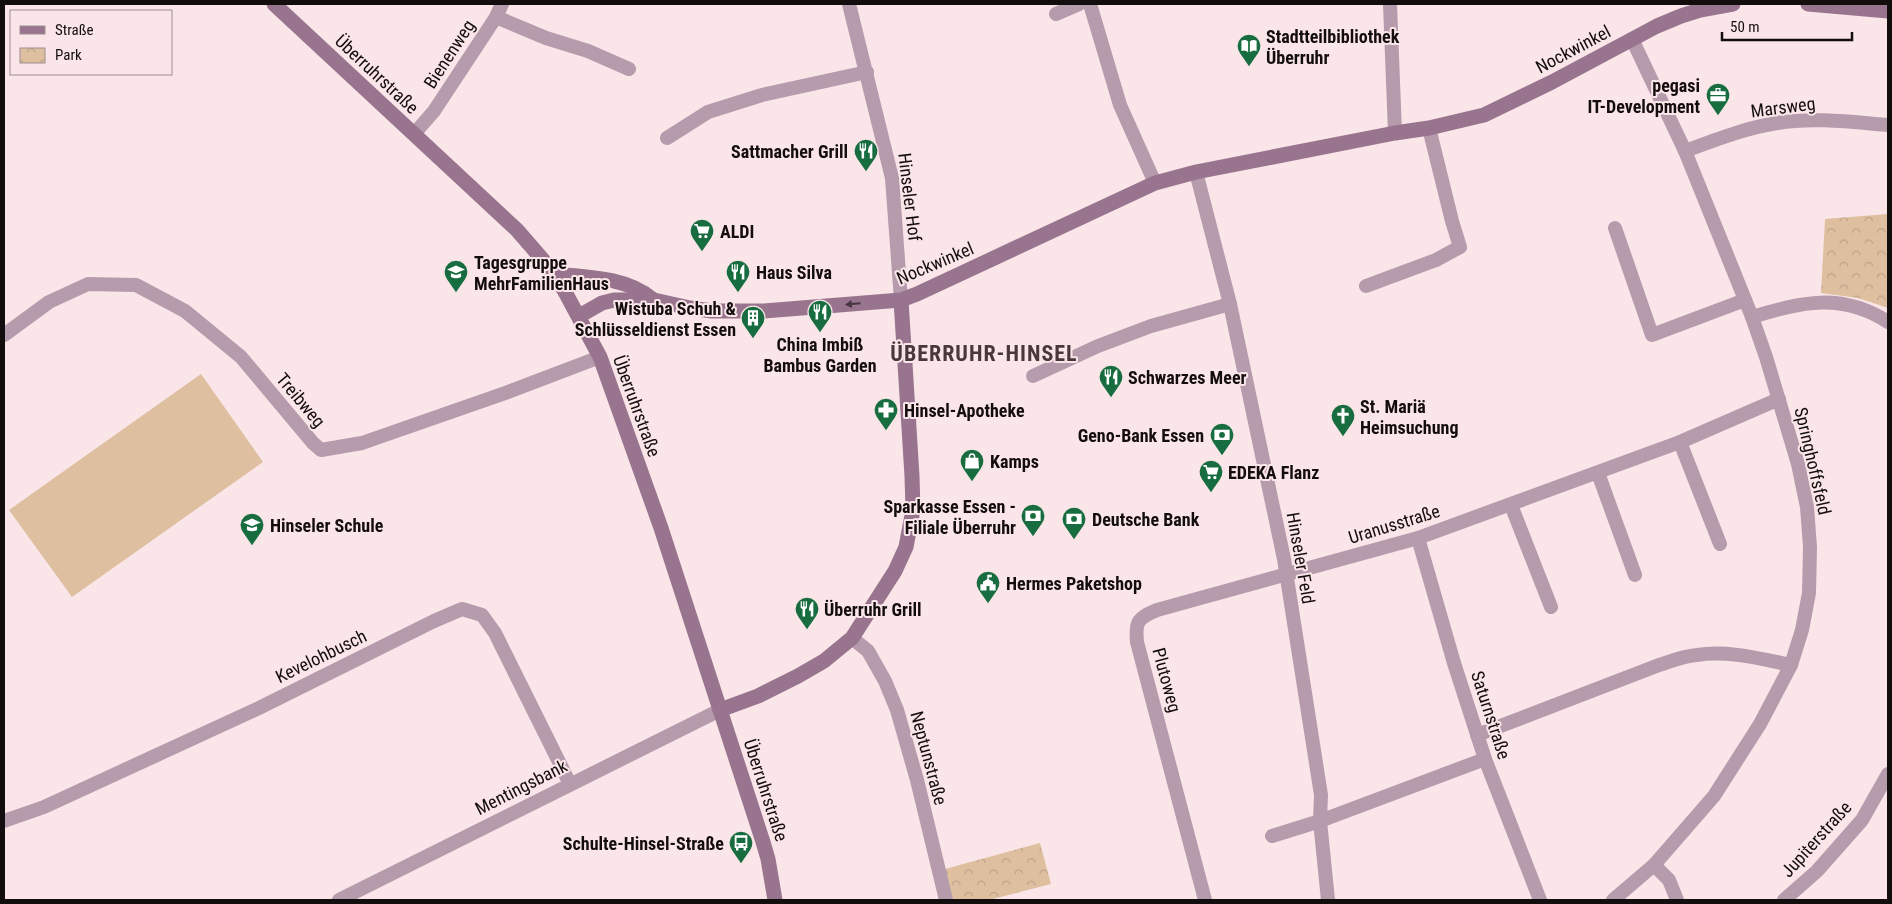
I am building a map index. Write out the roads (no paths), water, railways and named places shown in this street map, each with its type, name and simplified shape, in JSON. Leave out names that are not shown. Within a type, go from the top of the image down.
[{"type":"street","name":"Überruhrstraße","points":[[274,4],[517,230],[554,274],[579,316],[600,356],[661,528],[768,859],[774,900]]},
{"type":"street","name":"Bienenweg","points":[[414,134],[434,111],[496,17],[502,4]]},
{"type":"street","name":"Hinseler Hof","points":[[849,4],[892,178],[902,300]]},
{"type":"street","points":[[1056,14],[1079,4]]},
{"type":"street","points":[[1090,4],[1120,106],[1155,183]]},
{"type":"street","points":[[1390,4],[1395,133]]},
{"type":"street","name":"Nockwinkel","points":[[579,316],[602,303],[614,300],[654,300],[690,308],[764,311],[902,300],[1155,183],[1196,172],[1429,128],[1484,115],[1681,16],[1734,4]]},
{"type":"street","points":[[1808,4],[1888,12]]},
{"type":"street","name":"Bienenweg","points":[[496,17],[546,38],[588,51],[629,69]]},
{"type":"street","name":"Springhoffsfeld","points":[[1613,900],[1654,865],[1714,796],[1760,724],[1791,665],[1802,630],[1808,593],[1810,547],[1807,507],[1798,464],[1752,317],[1685,151],[1632,39]]},
{"type":"street","points":[[667,138],[708,112],[762,95],[867,72]]},
{"type":"street","name":"Marsweg","points":[[1685,151],[1728,135],[1778,123],[1828,121],[1888,125]]},
{"type":"street","points":[[1366,286],[1436,260],[1460,246],[1429,128]]},
{"type":"street","name":"Hinseler Feld","points":[[1196,172],[1230,304],[1287,574],[1321,795],[1320,821],[1328,900]]},
{"type":"street","points":[[1614,228],[1652,334],[1745,300]]},
{"type":"street","name":"Nockwinkel","points":[[554,274],[604,279],[633,287],[654,300]]},
{"type":"street","name":"Treibweg","points":[[4,335],[49,302],[88,284],[136,285],[185,312],[241,357],[321,450],[362,443],[508,392],[600,356]]},
{"type":"street","points":[[720,710],[758,696],[798,676],[824,661],[852,638],[895,571],[906,547],[911,526],[912,476],[902,300]]},
{"type":"street","points":[[1752,317],[1791,305],[1836,302],[1874,313],[1888,322]]},
{"type":"street","points":[[1033,376],[1098,346],[1150,326],[1230,304]]},
{"type":"street","name":"Uranusstraße","points":[[1287,574],[1418,538],[1511,505],[1680,442],[1779,399]]},
{"type":"street","points":[[1680,442],[1720,544]]},
{"type":"street","points":[[1598,473],[1635,575]]},
{"type":"street","points":[[1511,505],[1551,607]]},
{"type":"street","name":"Saturnstraße","points":[[1418,538],[1454,663],[1485,759],[1540,900]]},
{"type":"street","name":"Plutoweg","points":[[1205,900],[1137,642],[1137,624],[1141,618],[1158,610],[1287,574]]},
{"type":"street","name":"Kevelohbusch","points":[[4,821],[44,807],[259,708],[462,609],[482,615],[495,633],[570,784]]},
{"type":"street","name":"Neptunstraße","points":[[852,638],[868,651],[886,681],[897,710],[918,780],[946,900]]},
{"type":"street","points":[[1477,735],[1681,658],[1697,655],[1735,655],[1791,665]]},
{"type":"street","name":"Mentingsbank","points":[[339,900],[720,710]]},
{"type":"street","points":[[1272,836],[1320,821],[1485,759]]},
{"type":"street","name":"Jupiterstraße","points":[[1784,900],[1817,871],[1862,820],[1888,774]]},
{"type":"street","points":[[1654,865],[1669,880],[1677,900]]},
{"type":"place","name":"Stadtteilbibliothek Überruhr","points":[[1249,67]]},
{"type":"place","name":"pegasi IT-Development","points":[[1718,116]]},
{"type":"place","name":"Sattmacher Grill","points":[[866,172]]},
{"type":"place","name":"ALDI","points":[[702,252]]},
{"type":"place","name":"Tagesgruppe MehrFamilienHaus","points":[[456,293]]},
{"type":"place","name":"Haus Silva","points":[[738,293]]},
{"type":"place","name":"China Imbiß Bambus Garden","points":[[820,333]]},
{"type":"place","name":"Wistuba Schuh & Schlüsseldienst Essen","points":[[753,339]]},
{"type":"place","name":"Schwarzes Meer","points":[[1111,398]]},
{"type":"place","name":"Hinsel-Apotheke","points":[[886,431]]},
{"type":"place","name":"St. Mariä Heimsuchung","points":[[1343,437]]},
{"type":"place","name":"Geno-Bank Essen","points":[[1222,456]]},
{"type":"place","name":"Kamps","points":[[972,482]]},
{"type":"place","name":"EDEKA Flanz","points":[[1211,493]]},
{"type":"place","name":"Sparkasse Essen - Filiale Überruhr","points":[[1033,537]]},
{"type":"place","name":"Deutsche Bank","points":[[1074,540]]},
{"type":"place","name":"Hinseler Schule","points":[[252,546]]},
{"type":"place","name":"Hermes Paketshop","points":[[988,604]]},
{"type":"place","name":"Überruhr Grill","points":[[807,630]]},
{"type":"place","name":"Schulte-Hinsel-Straße","points":[[741,864]]},
{"type":"district","name":"ÜBERRUHR-HINSEL","points":[[984,353]]}]
